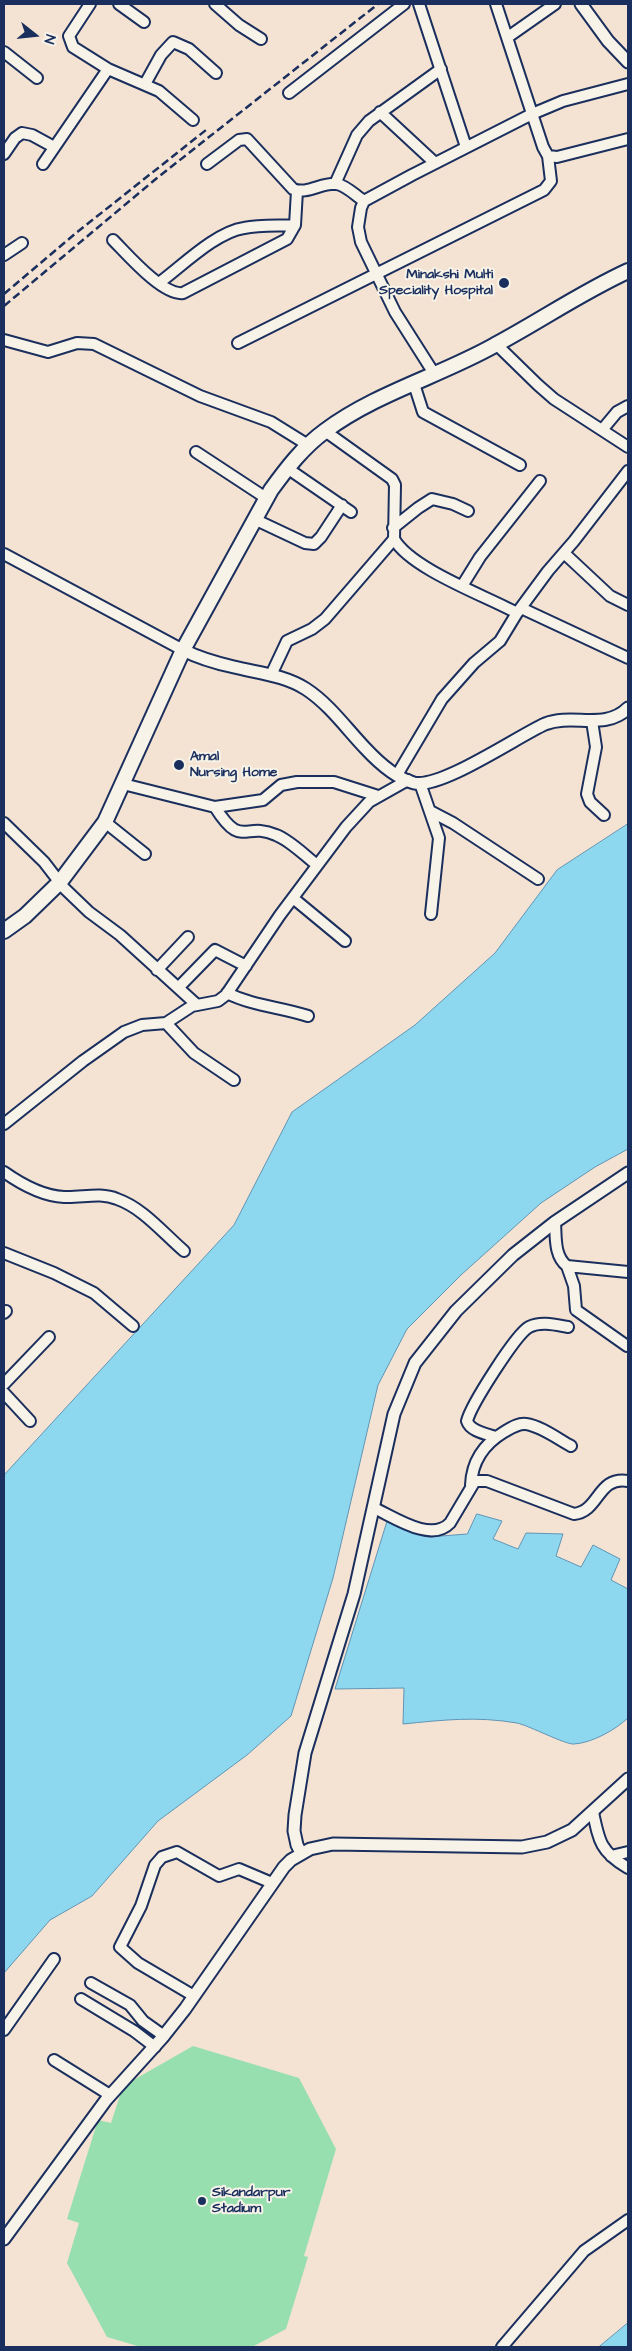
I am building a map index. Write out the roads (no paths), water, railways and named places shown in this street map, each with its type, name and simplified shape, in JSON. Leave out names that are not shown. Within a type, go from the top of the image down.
[{"type":"main road","points":[[4,931],[25,916],[60,882],[105,822],[183,650],[266,498],[287,468],[308,445],[325,431],[361,408],[497,345],[582,294],[628,270]]},
{"type":"street","points":[[90,4],[72,30],[69,36],[70,42],[80,52],[108,68],[159,91],[193,120]]},
{"type":"street","points":[[120,4],[144,22]]},
{"type":"street","points":[[214,4],[239,25],[260,39]]},
{"type":"street","points":[[289,93],[404,4]]},
{"type":"street","points":[[419,4],[466,147]]},
{"type":"street","points":[[238,343],[544,190],[551,181],[548,156],[543,147],[496,4]]},
{"type":"street","points":[[508,37],[555,4]]},
{"type":"street","points":[[582,4],[608,41],[628,62]]},
{"type":"street","points":[[145,84],[161,55],[174,42],[189,49],[216,72]]},
{"type":"street","points":[[4,52],[37,78]]},
{"type":"street","points":[[43,164],[108,68]]},
{"type":"street","points":[[335,184],[357,135],[380,112],[441,69]]},
{"type":"street","points":[[434,375],[398,318],[361,242],[358,228],[361,208],[364,202],[435,163],[532,114],[563,101],[628,84]]},
{"type":"street","points":[[380,112],[435,163]]},
{"type":"street","points":[[4,154],[15,138],[22,133],[32,135],[54,147]]},
{"type":"street","points":[[207,164],[239,140],[247,139],[289,186],[297,191],[335,184],[364,202]]},
{"type":"street","points":[[548,156],[557,157],[628,139]]},
{"type":"street","points":[[113,240],[159,283],[177,294],[188,291],[281,243],[291,235],[295,225],[297,191]]},
{"type":"street","points":[[159,283],[214,242],[235,230],[295,225]]},
{"type":"street","points":[[4,255],[22,243]]},
{"type":"street","points":[[4,340],[48,352],[77,343],[94,344],[200,396],[271,422],[308,445]]},
{"type":"street","points":[[497,345],[538,386],[628,447]]},
{"type":"street","points":[[414,384],[419,405],[430,418],[468,436],[520,465]]},
{"type":"street","points":[[602,430],[616,412],[628,406]]},
{"type":"street","points":[[325,431],[392,479],[395,485],[393,533],[415,558],[462,586],[628,658]]},
{"type":"street","points":[[196,452],[266,498]]},
{"type":"street","points":[[287,468],[351,512]]},
{"type":"street","points":[[4,1124],[83,1061],[124,1032],[142,1025],[166,1023],[185,1010],[197,1005],[218,1001],[227,993],[293,898],[351,821],[378,796],[402,778],[442,699],[474,663],[496,647],[519,610],[628,471]]},
{"type":"street","points":[[462,586],[480,557],[540,481]]},
{"type":"street","points":[[271,675],[287,641],[312,629],[325,619],[393,533],[418,508],[432,500],[453,504],[468,511]]},
{"type":"street","points":[[254,520],[305,543],[314,544],[321,537],[342,505]]},
{"type":"street","points":[[4,554],[183,650],[234,668],[291,681],[318,697],[365,748],[402,778],[420,783],[429,782],[489,756],[545,724],[562,720],[610,720],[628,708]]},
{"type":"street","points":[[564,554],[610,596],[628,605]]},
{"type":"street","points":[[592,721],[596,755],[587,794],[590,802],[604,815]]},
{"type":"street","points":[[123,784],[215,807],[263,800],[281,785],[297,782],[334,782],[378,796]]},
{"type":"street","points":[[420,783],[437,828],[439,846],[431,914]]},
{"type":"street","points":[[215,807],[236,831],[241,833],[263,831],[276,835],[317,865]]},
{"type":"street","points":[[430,811],[452,823],[538,879]]},
{"type":"street","points":[[105,822],[145,854]]},
{"type":"street","points":[[4,823],[44,862],[89,912],[120,935],[197,1005]]},
{"type":"street","points":[[293,898],[345,941]]},
{"type":"street","points":[[158,970],[188,937]]},
{"type":"street","points":[[179,987],[215,950],[246,966]]},
{"type":"street","points":[[227,993],[249,1003],[308,1016]]},
{"type":"street","points":[[166,1023],[194,1053],[234,1080]]},
{"type":"street","points":[[4,1172],[16,1180],[50,1195],[63,1197],[105,1196],[117,1199],[143,1214],[184,1251]]},
{"type":"street","points":[[301,1853],[294,1831],[305,1753],[354,1594],[394,1414],[415,1363],[473,1293],[513,1255],[555,1222],[628,1173]]},
{"type":"street","points":[[555,1222],[558,1251],[563,1263],[567,1266],[574,1286],[576,1310],[627,1346]]},
{"type":"street","points":[[4,1253],[61,1276],[94,1293],[133,1326]]},
{"type":"street","points":[[567,1266],[628,1272]]},
{"type":"street","points":[[496,1436],[476,1430],[467,1421],[498,1366],[515,1342],[528,1328],[548,1324],[568,1327]]},
{"type":"street","points":[[4,1384],[48,1337]]},
{"type":"street","points":[[4,1393],[30,1421]]},
{"type":"street","points":[[471,1485],[477,1458],[488,1443],[496,1436],[524,1424],[571,1446]]},
{"type":"street","points":[[374,1508],[424,1529],[435,1531],[446,1527],[475,1481],[481,1480],[574,1514],[585,1510],[608,1483],[618,1480],[628,1481]]},
{"type":"street","points":[[6,2232],[110,2095],[164,2036],[272,1883],[291,1860],[301,1853],[321,1845],[333,1844],[483,1847],[534,1845],[561,1837],[628,1779]]},
{"type":"street","points":[[592,1812],[600,1843],[610,1856],[628,1868]]},
{"type":"street","points":[[194,1996],[138,1963],[120,1947],[141,1906],[156,1865],[167,1854],[177,1852],[219,1876],[239,1869],[272,1883]]},
{"type":"street","points":[[610,1856],[628,1852]]},
{"type":"street","points":[[4,2030],[54,1959]]},
{"type":"street","points":[[91,1983],[130,2005],[143,2021],[164,2036]]},
{"type":"street","points":[[81,1999],[134,2031],[155,2047]]},
{"type":"street","points":[[54,2060],[110,2095]]},
{"type":"street","points":[[502,2347],[584,2251],[628,2220]]},
{"type":"water","points":[[628,824],[628,1149],[595,1167],[541,1203],[461,1275],[407,1329],[378,1385],[333,1578],[291,1716],[247,1755],[158,1821],[92,1896],[50,1920],[4,1973],[4,1475],[234,1225],[292,1112],[415,1025],[495,953],[557,870]]},
{"type":"water","points":[[477,1514],[502,1521],[493,1539],[518,1549],[526,1533],[563,1534],[556,1556],[581,1567],[593,1545],[620,1559],[611,1580],[628,1589],[628,1718],[617,1727],[588,1741],[570,1744],[523,1725],[502,1721],[460,1719],[403,1724],[404,1688],[335,1689],[388,1518],[429,1537],[467,1534]]},
{"type":"water","points":[[628,2323],[628,2347],[599,2347]]},
{"type":"railway","points":[[4,306],[157,178],[378,4]]},
{"type":"railway","points":[[4,294],[76,233],[206,130]]},
{"type":"place","name":"Minakshi Multi Speciality Hospital","points":[[504,283]]},
{"type":"place","name":"Amal Nursing Home","points":[[179,765]]},
{"type":"place","name":"Sikandarpur Stadium","points":[[202,2201]]}]
